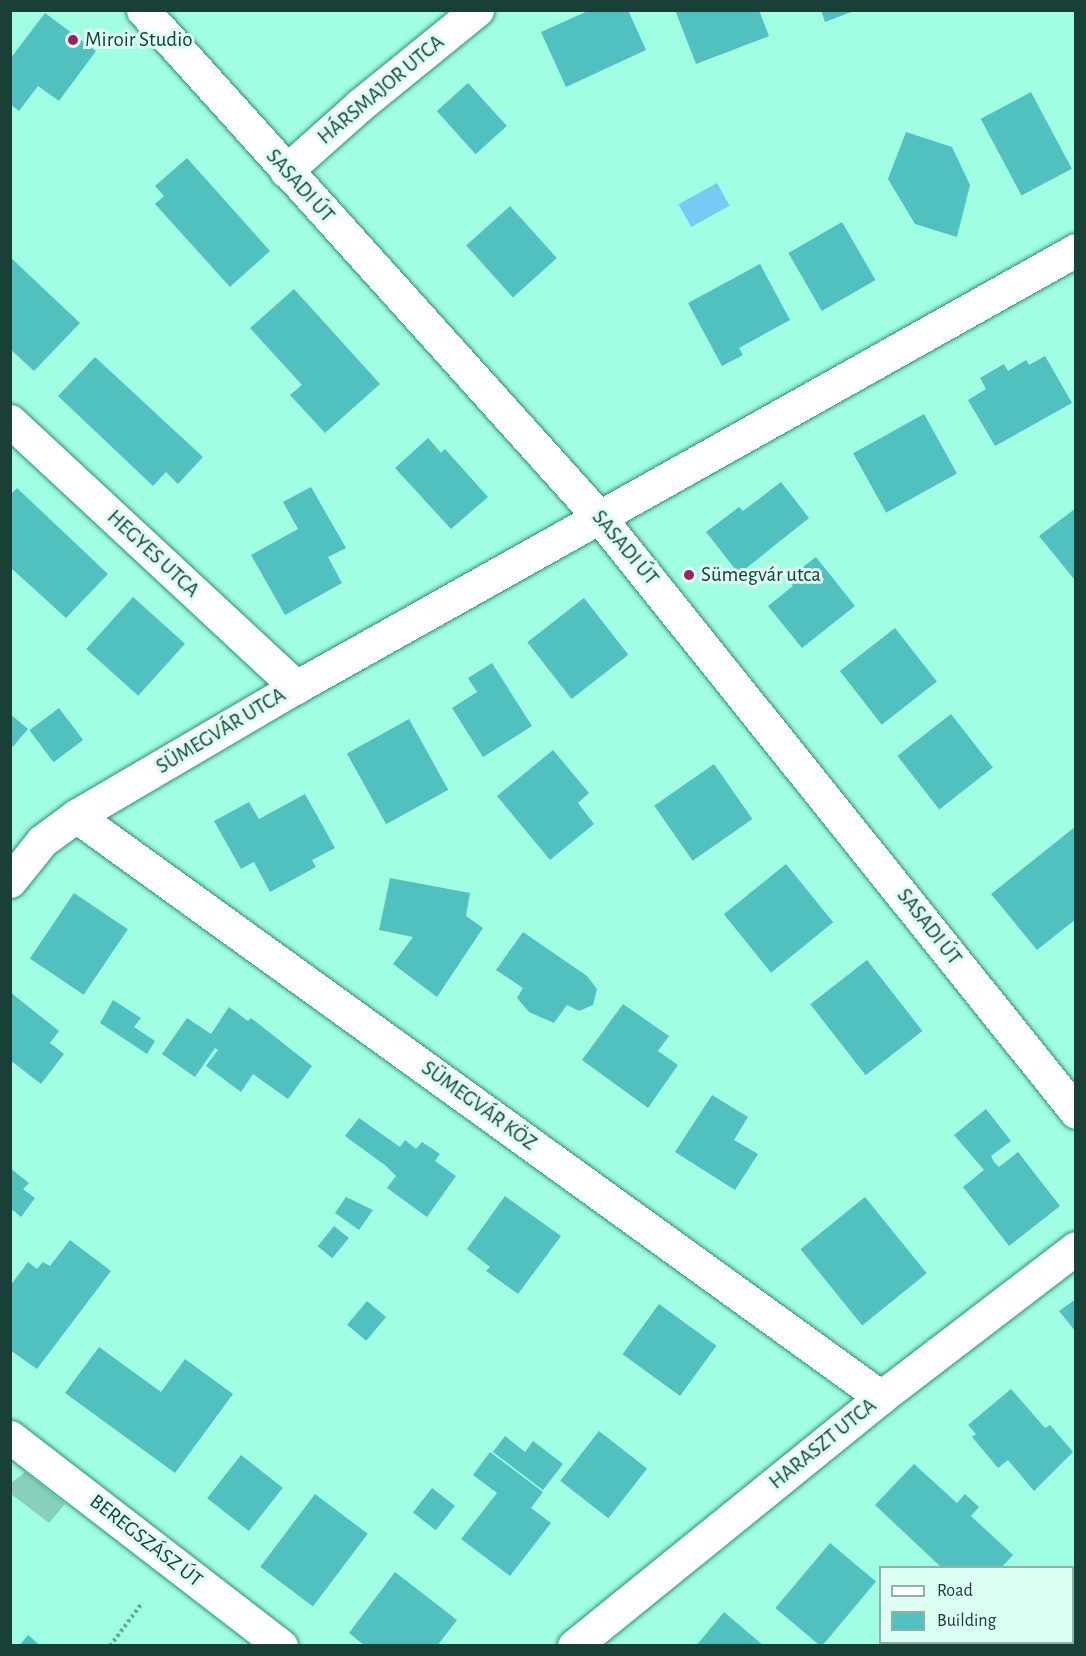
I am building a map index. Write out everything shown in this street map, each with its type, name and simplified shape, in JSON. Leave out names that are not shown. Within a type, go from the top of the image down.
[{"type":"street","name":"SASADI ÚT","points":[[143,10],[600,518],[1076,1112]]},
{"type":"street","name":"HÁRSMAJOR UTCA","points":[[286,171],[360,105],[477,10]]},
{"type":"street","name":"SÜMEGVÁR UTCA","points":[[13,873],[42,841],[76,816],[296,687],[1076,250]]},
{"type":"street","name":"HEGYES UTCA","points":[[10,421],[296,687]]},
{"type":"street","name":"SÜMEGVÁR KÖZ","points":[[76,816],[881,1397]]},
{"type":"street","name":"HARASZT UTCA","points":[[574,1646],[881,1397],[1076,1248]]},
{"type":"street","name":"BEREGSZÁSZ ÚT","points":[[10,1437],[281,1646]]},
{"type":"path","points":[[110,1646],[142,1603]]},
{"type":"shaded area","points":[[717,183],[730,206],[691,227],[679,204]]},
{"type":"shaded area","points":[[25,1472],[65,1504],[49,1523],[11,1494],[11,1483]]},
{"type":"building","points":[[590,10],[628,10],[646,50],[566,87],[541,32]]},
{"type":"building","points":[[675,10],[759,10],[769,36],[696,64]]},
{"type":"building","points":[[821,10],[854,10],[854,11],[825,22]]},
{"type":"building","points":[[45,13],[96,51],[59,101],[38,86],[19,111],[10,104],[10,59]]},
{"type":"building","points":[[468,83],[507,126],[476,154],[437,111]]},
{"type":"building","points":[[1031,92],[1072,169],[1022,196],[981,119]]},
{"type":"building","points":[[906,132],[952,147],[970,185],[957,237],[915,224],[888,179]]},
{"type":"building","points":[[187,158],[270,251],[230,287],[155,204],[164,196],[155,186]]},
{"type":"building","points":[[510,206],[557,258],[513,297],[466,245]]},
{"type":"building","points":[[842,222],[876,280],[822,311],[788,253]]},
{"type":"building","points":[[10,257],[80,323],[34,371],[10,349]]},
{"type":"building","points":[[760,264],[790,320],[739,348],[743,355],[722,366],[688,303]]},
{"type":"building","points":[[294,289],[380,384],[325,433],[290,395],[302,385],[250,328]]},
{"type":"building","points":[[1045,356],[1072,403],[995,446],[968,400],[986,389],[980,378],[1004,364],[1008,371],[1026,360],[1029,365]]},
{"type":"building","points":[[95,357],[203,457],[178,484],[166,472],[153,486],[58,396]]},
{"type":"building","points":[[924,414],[957,473],[886,513],[853,453]]},
{"type":"building","points":[[428,438],[441,453],[445,449],[488,497],[451,529],[395,468]]},
{"type":"building","points":[[781,482],[809,518],[739,574],[706,532],[739,507],[743,511]]},
{"type":"building","points":[[311,487],[346,548],[328,557],[342,583],[285,615],[251,555],[298,529],[283,502]]},
{"type":"building","points":[[17,488],[108,574],[66,618],[10,567],[10,495]]},
{"type":"building","points":[[1076,508],[1076,578],[1074,579],[1039,536]]},
{"type":"building","points":[[816,557],[855,606],[802,648],[768,606],[793,586],[787,579]]},
{"type":"building","points":[[133,597],[185,644],[138,696],[86,649]]},
{"type":"building","points":[[584,598],[628,655],[572,699],[527,642]]},
{"type":"building","points":[[895,628],[937,682],[882,725],[840,671]]},
{"type":"building","points":[[492,663],[532,726],[483,757],[452,708],[477,692],[468,678]]},
{"type":"building","points":[[59,708],[83,740],[54,762],[29,730]]},
{"type":"building","points":[[10,714],[28,729],[10,750]]},
{"type":"building","points":[[951,714],[993,768],[939,809],[897,756]]},
{"type":"building","points":[[409,719],[448,790],[386,824],[347,753]]},
{"type":"building","points":[[553,750],[589,793],[578,803],[594,824],[550,860],[497,796]]},
{"type":"building","points":[[714,764],[752,819],[693,861],[654,806]]},
{"type":"building","points":[[305,794],[335,848],[312,860],[316,867],[270,892],[254,862],[241,869],[214,821],[249,802],[259,819]]},
{"type":"building","points":[[1076,826],[1076,919],[1037,950],[991,894]]},
{"type":"building","points":[[786,864],[833,922],[771,973],[724,914]]},
{"type":"building","points":[[390,878],[470,893],[466,916],[483,928],[437,997],[393,964],[413,937],[379,930]]},
{"type":"building","points":[[74,893],[128,929],[84,995],[30,958]]},
{"type":"building","points":[[523,932],[587,976],[597,989],[593,1005],[579,1011],[567,1005],[554,1023],[529,1012],[517,998],[523,988],[496,970]]},
{"type":"building","points":[[867,960],[922,1031],[866,1075],[810,1004]]},
{"type":"building","points":[[10,992],[59,1031],[50,1043],[64,1054],[41,1084],[10,1060]]},
{"type":"building","points":[[113,1000],[141,1018],[134,1027],[155,1041],[147,1054],[100,1023]]},
{"type":"building","points":[[623,1004],[669,1036],[658,1051],[678,1065],[648,1108],[582,1060]]},
{"type":"building","points":[[229,1007],[248,1021],[251,1018],[312,1066],[288,1099],[253,1074],[241,1092],[206,1066],[218,1050],[215,1048],[195,1077],[162,1054],[187,1018],[211,1034]]},
{"type":"building","points":[[712,1095],[748,1117],[734,1140],[758,1154],[735,1190],[675,1152]]},
{"type":"building","points":[[986,1109],[1011,1141],[991,1156],[994,1162],[999,1167],[1018,1152],[1060,1206],[1009,1246],[963,1187],[984,1170],[954,1135]]},
{"type":"building","points":[[359,1118],[400,1147],[405,1140],[416,1149],[422,1142],[440,1154],[435,1161],[456,1176],[427,1217],[387,1188],[396,1176],[345,1136]]},
{"type":"building","points":[[10,1168],[29,1183],[23,1189],[35,1198],[21,1217],[13,1210],[10,1214]]},
{"type":"building","points":[[505,1196],[561,1236],[518,1294],[486,1271],[490,1267],[467,1249]]},
{"type":"building","points":[[346,1197],[373,1210],[359,1230],[335,1213]]},
{"type":"building","points":[[865,1197],[927,1273],[862,1325],[800,1249]]},
{"type":"building","points":[[334,1226],[349,1238],[332,1258],[318,1246]]},
{"type":"building","points":[[70,1240],[111,1271],[37,1369],[10,1350],[10,1286],[28,1262],[37,1269],[43,1262],[50,1266]]},
{"type":"building","points":[[1076,1299],[1076,1332],[1059,1311]]},
{"type":"building","points":[[367,1301],[386,1317],[366,1341],[347,1325]]},
{"type":"building","points":[[659,1304],[716,1346],[680,1396],[623,1354]]},
{"type":"building","points":[[99,1347],[161,1392],[185,1359],[233,1394],[175,1473],[65,1393]]},
{"type":"building","points":[[1011,1389],[1045,1428],[1050,1425],[1073,1452],[1034,1491],[1008,1460],[998,1468],[972,1437],[976,1434],[968,1425]]},
{"type":"building","points":[[599,1431],[647,1469],[608,1518],[560,1481]]},
{"type":"building","points":[[505,1436],[525,1452],[533,1441],[563,1464],[543,1490],[493,1452]]},
{"type":"building","points":[[490,1452],[543,1492],[531,1508],[551,1523],[510,1576],[461,1539],[497,1493],[473,1475]]},
{"type":"building","points":[[241,1455],[283,1488],[249,1531],[207,1498]]},
{"type":"building","points":[[914,1464],[957,1503],[965,1494],[979,1507],[971,1516],[1013,1555],[1003,1566],[940,1566],[875,1505]]},
{"type":"building","points":[[432,1488],[455,1506],[436,1530],[413,1512]]},
{"type":"building","points":[[315,1494],[368,1534],[313,1606],[260,1567]]},
{"type":"building","points":[[830,1543],[876,1582],[822,1646],[775,1608]]},
{"type":"building","points":[[395,1572],[457,1620],[437,1646],[365,1646],[349,1633]]},
{"type":"building","points":[[724,1612],[764,1646],[696,1646]]},
{"type":"building","points":[[28,1635],[41,1646],[19,1646]]},
{"type":"place","name":"Miroir Studio","points":[[73,40]]},
{"type":"place","name":"Sümegvár utca","points":[[689,575]]}]
